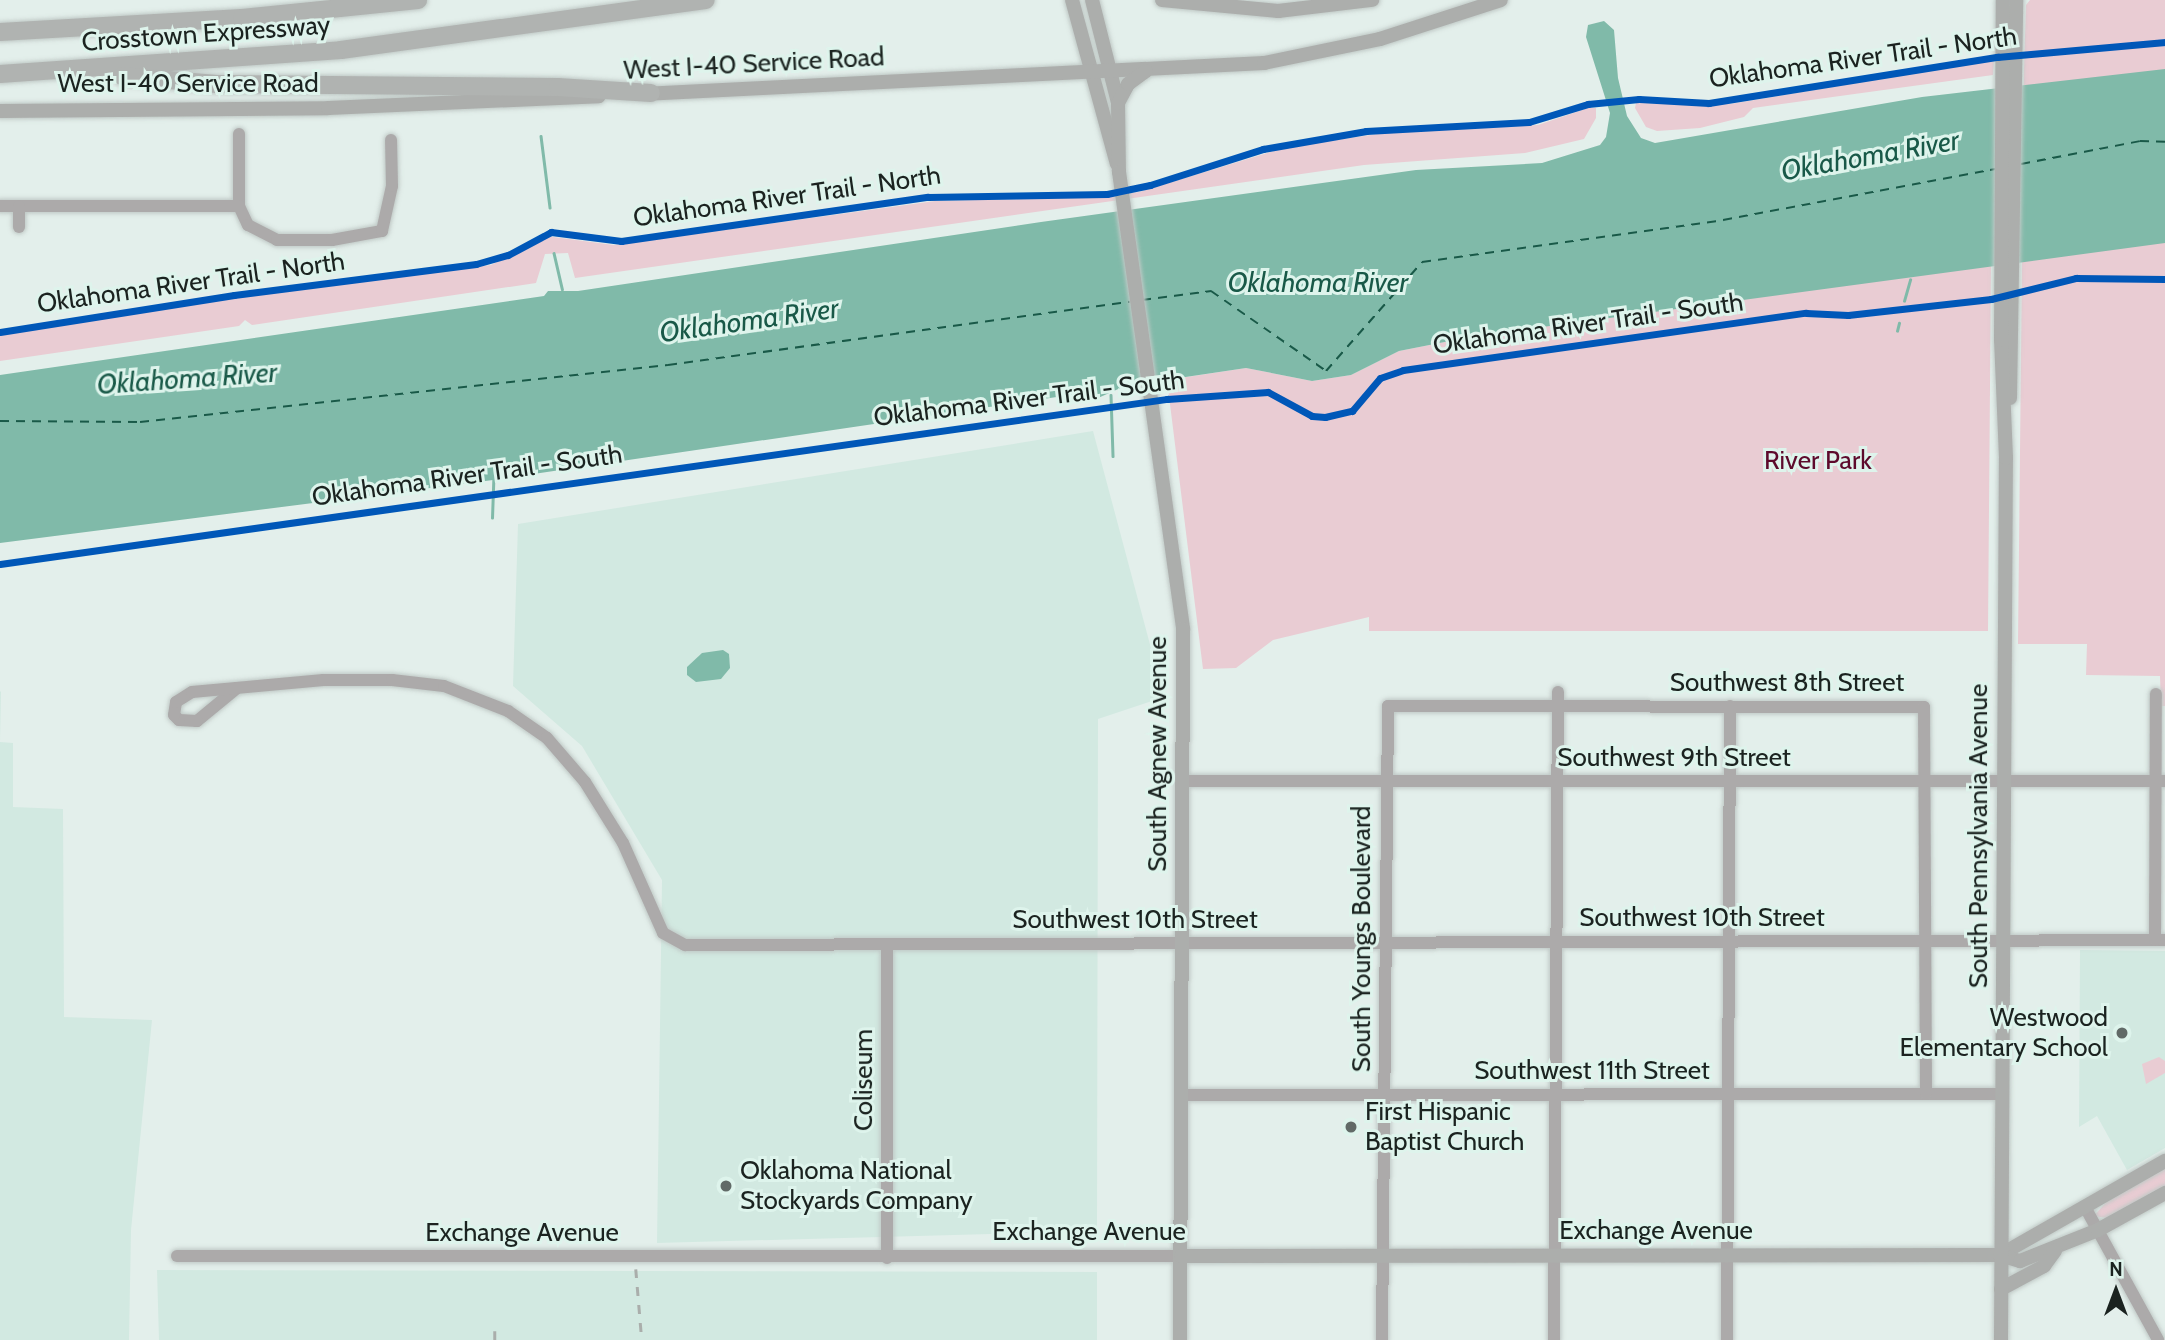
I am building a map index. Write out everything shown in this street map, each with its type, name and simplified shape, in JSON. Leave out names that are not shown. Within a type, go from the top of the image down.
[{"type":"highway","points":[[316,11],[361,0]]},
{"type":"highway","name":"Crosstown Expressway","points":[[0,32],[316,11],[418,0]]},
{"type":"highway","name":"Crosstown Expressway","points":[[0,74],[354,48],[706,0]]},
{"type":"highway","points":[[59,71],[217,84],[558,87],[651,93]]},
{"type":"main road","name":"South Agnew Avenue","points":[[1072,0],[1114,132],[1183,629],[1181,1340]]},
{"type":"main road","name":"South Agnew Avenue","points":[[1092,0],[1118,103],[1114,132]]},
{"type":"main road","points":[[1162,0],[1278,12],[1372,0]]},
{"type":"main road","name":"West I-40 Service Road","points":[[0,111],[327,108],[1147,70],[1303,57],[1380,39],[1500,0]]},
{"type":"main road","name":"South Pennsylvania Avenue","points":[[2001,1340],[2009,2]]},
{"type":"main road","points":[[1118,103],[1128,84],[1147,70]]},
{"type":"main road","name":"Exchange Avenue","points":[[2000,1255],[2165,1161]]},
{"type":"main road","name":"Exchange Avenue","points":[[1181,1256],[2000,1255],[2020,1261],[2056,1250],[2165,1193]]},
{"type":"main road","points":[[2001,1289],[2044,1266],[2056,1250]]},
{"type":"street","points":[[239,134],[239,206],[248,225],[277,240],[332,240],[382,231],[392,186],[391,140]]},
{"type":"street","points":[[0,206],[239,206]]},
{"type":"street","points":[[19,206],[19,227]]},
{"type":"street","name":"Southwest 10th Street","points":[[237,688],[197,721],[174,715],[173,708],[183,696],[206,689],[392,680],[444,686],[479,696],[529,724],[572,766],[618,835],[668,939],[685,945],[2160,940]]},
{"type":"street","points":[[1554,1340],[1558,692]]},
{"type":"street","points":[[2156,694],[2161,781],[2160,940]]},
{"type":"street","name":"Southwest 8th Street","points":[[1388,706],[1922,706],[1928,715],[1926,1094]]},
{"type":"street","name":"South Youngs Boulevard","points":[[1382,1340],[1388,706]]},
{"type":"street","points":[[1727,1340],[1730,706]]},
{"type":"street","name":"Southwest 9th Street","points":[[1183,782],[2161,781]]},
{"type":"street","name":"Coliseum","points":[[887,944],[887,1258]]},
{"type":"street","name":"Southwest 11th Street","points":[[1181,1095],[2003,1094]]},
{"type":"street","points":[[2085,1207],[2158,1340]]},
{"type":"street","name":"Exchange Avenue","points":[[177,1256],[1181,1256]]},
{"type":"shaded area","points":[[1093,431],[1164,697],[1098,719],[1097,1231],[657,1243],[662,880],[582,746],[513,686],[518,524]]},
{"type":"shaded area","points":[[0,742],[13,743],[13,807],[63,809],[64,1017],[152,1020],[131,1230],[129,1340],[0,1340]]},
{"type":"shaded area","name":"Westwood Elementary School","points":[[2080,950],[2165,951],[2165,1148],[2127,1170],[2097,1116],[2079,1127]]},
{"type":"shaded area","points":[[157,1270],[1097,1272],[1097,1340],[159,1340]]},
{"type":"green space","points":[[2030,0],[2165,0],[2165,706],[2161,706],[2160,676],[2086,675],[2087,644],[2018,644],[2024,68],[2026,5]]},
{"type":"green space","points":[[1994,60],[1993,75],[1753,108],[1744,117],[1700,128],[1657,131],[1646,127],[1635,108],[1636,103],[1730,104]]},
{"type":"green space","points":[[1588,108],[1596,108],[1596,118],[1584,139],[1525,153],[1364,165],[575,278],[568,253],[545,254],[536,283],[252,325],[245,320],[239,326],[0,361],[0,335],[218,300],[491,265],[546,236],[614,245],[935,201],[1103,197],[1139,192],[1287,147],[1385,133],[1538,125]]},
{"type":"green space","name":"River Park","points":[[1991,265],[1988,631],[1369,631],[1369,617],[1273,640],[1236,668],[1203,669],[1167,380],[1246,368],[1312,381],[1351,375],[1399,351],[1475,336]]},
{"type":"green space","points":[[2159,1057],[2165,1061],[2165,1073],[2146,1084],[2142,1064]]},
{"type":"green space","points":[[2165,1167],[2165,1187],[2107,1218],[2094,1216],[2108,1200]]},
{"type":"water","name":"Oklahoma River","points":[[1604,21],[1614,30],[1618,78],[1627,116],[1641,138],[1655,143],[1922,97],[2165,69],[2165,243],[1475,336],[1399,351],[1351,375],[1312,381],[1246,368],[1125,386],[1098,398],[1084,393],[493,480],[0,543],[0,375],[544,296],[548,291],[578,291],[1041,222],[1416,170],[1542,163],[1600,145],[1606,137],[1610,113],[1586,37],[1588,25]]},
{"type":"water","points":[[723,650],[729,654],[730,668],[721,679],[696,682],[687,675],[687,667],[702,653]]},
{"type":"waterway","points":[[541,136],[550,207]]},
{"type":"waterway","points":[[554,253],[562,289]]},
{"type":"waterway","points":[[1904,301],[1910,280]]},
{"type":"waterway","points":[[1897,331],[1899,323]]},
{"type":"waterway","points":[[1111,395],[1113,456]]},
{"type":"waterway","points":[[492,518],[493,480]]},
{"type":"ferry route","points":[[2021,164],[2140,141],[2165,142]]},
{"type":"ferry route","points":[[1142,300],[1211,291],[1326,371],[1422,262],[1723,220],[1995,169]]},
{"type":"ferry route","points":[[0,421],[140,422],[668,365],[1130,302]]},
{"type":"railway","points":[[636,1269],[642,1340]]},
{"type":"railway","points":[[495,1331],[495,1340]]},
{"type":"cycle path","name":"Oklahoma River Trail - North","points":[[0,332],[234,295],[476,264],[508,255],[551,232],[621,241],[928,197],[1107,194],[1150,185],[1263,149],[1366,131],[1529,122],[1588,104],[1639,99],[1709,103],[1997,57],[2165,42]]},
{"type":"cycle path","name":"Oklahoma River Trail - South","points":[[0,564],[1167,399],[1268,392],[1312,416],[1325,417],[1352,411],[1380,378],[1403,370],[1806,313],[1848,315],[1991,299],[2076,278],[2165,279]]},
{"type":"place","name":"Westwood Elementary School","points":[[2122,1033]]},
{"type":"place","name":"First Hispanic Baptist Church","points":[[1351,1127]]},
{"type":"place","name":"Oklahoma National Stockyards Company","points":[[726,1186]]}]
